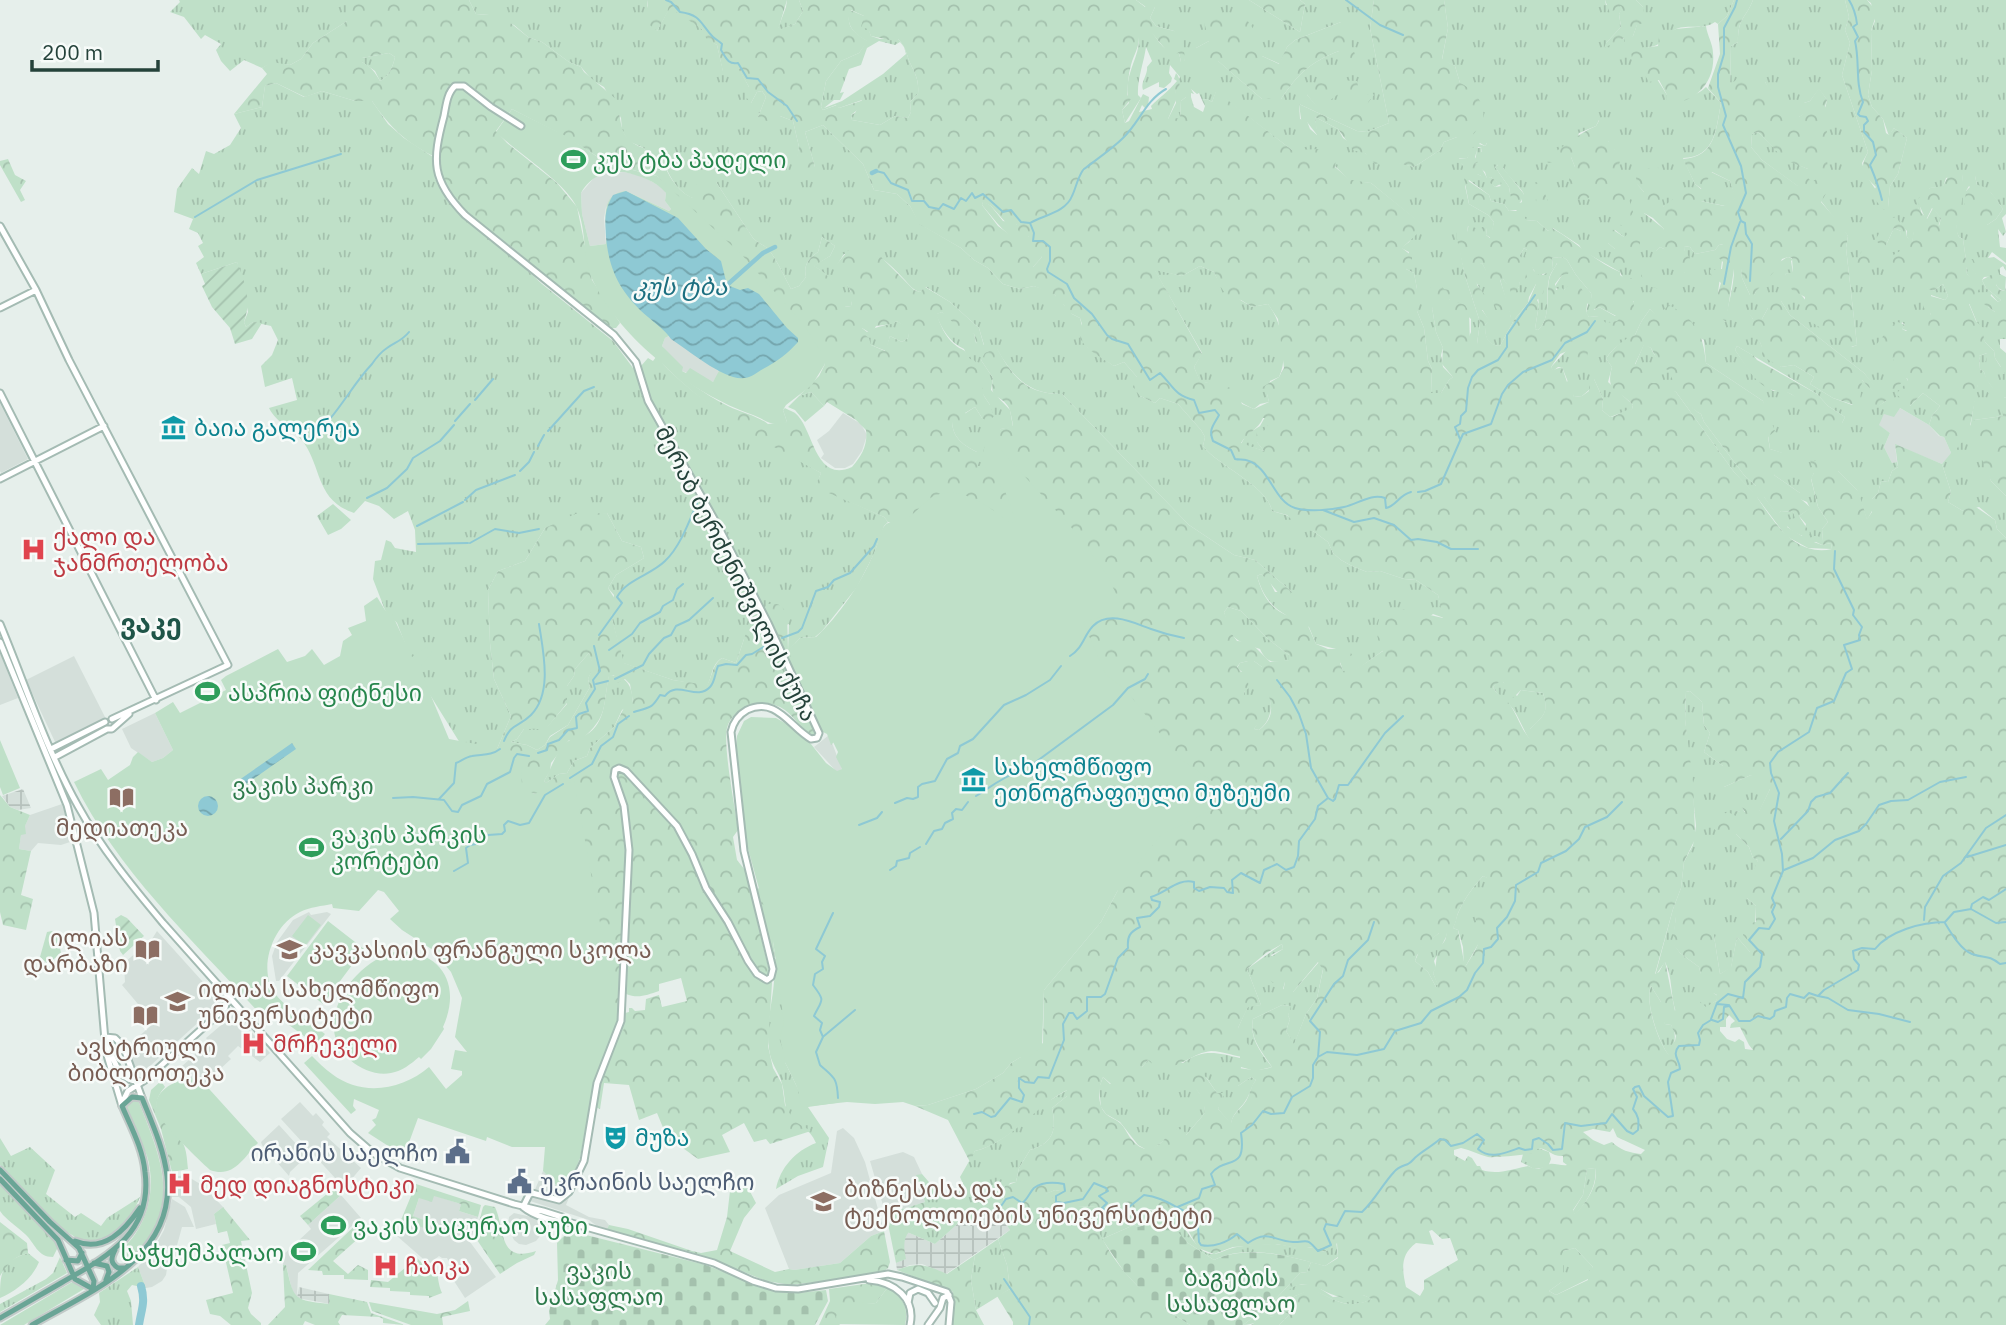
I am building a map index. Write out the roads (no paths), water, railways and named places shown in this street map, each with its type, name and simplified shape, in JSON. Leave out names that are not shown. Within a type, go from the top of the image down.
[{"type":"main road","points":[[0,1318],[94,1264],[115,1250],[133,1230],[144,1202],[144,1166],[122,1106],[132,1097],[142,1098],[162,1150],[167,1176],[167,1198],[158,1233],[128,1268],[32,1325]]},
{"type":"main road","points":[[0,1170],[79,1248],[94,1281],[93,1289]]},
{"type":"main road","points":[[0,1179],[53,1234],[61,1245],[73,1276],[81,1284],[93,1289]]},
{"type":"main road","points":[[65,1236],[84,1244],[108,1241],[127,1226],[144,1202]]},
{"type":"main road","points":[[115,1250],[111,1258],[114,1265],[118,1269],[128,1268]]},
{"type":"main road","points":[[66,1260],[78,1261],[82,1252]]},
{"type":"main road","points":[[94,1264],[104,1264],[108,1268],[108,1276],[104,1282]]},
{"type":"street","name":"მერაბ ბერძენიშვილის ქუჩა","points":[[521,126],[464,86],[455,86],[448,97],[437,144],[436,170],[439,180],[449,197],[465,215],[614,335],[630,352],[636,362],[648,401],[717,524],[768,623],[819,733],[817,738],[811,739],[783,714],[764,707],[743,713],[732,727],[731,746],[744,852],[773,969],[771,977],[766,980],[757,974],[748,961],[728,922],[706,888],[677,826],[626,771],[619,768],[615,770],[614,777],[626,813],[629,850],[621,1021],[599,1077],[584,1161],[572,1187],[566,1196],[559,1200],[532,1193],[523,1207]]},
{"type":"street","points":[[0,226],[36,290],[228,665],[130,712],[113,722],[112,729],[106,725]]},
{"type":"street","points":[[0,308],[36,290]]},
{"type":"street","points":[[0,393],[156,699]]},
{"type":"street","points":[[0,479],[104,426]]},
{"type":"street","points":[[0,624],[78,807],[122,873],[241,1012],[350,1133],[373,1153],[387,1163],[416,1174],[523,1207],[530,1206],[560,1216],[568,1222],[714,1263],[753,1281],[776,1288],[797,1289],[892,1275],[945,1291],[949,1295],[949,1325]]},
{"type":"street","points":[[0,642],[67,805],[77,840],[94,913],[105,1039],[111,1072],[122,1106]]},
{"type":"street","points":[[47,757],[52,749],[106,725]]},
{"type":"street","points":[[55,757],[106,725]]},
{"type":"street","points":[[225,1008],[228,995]]},
{"type":"street","points":[[122,1106],[125,1094],[136,1083],[145,1080],[225,1008],[231,1007],[241,1012]]},
{"type":"street","points":[[105,1039],[115,1038],[123,1046],[142,1098]]},
{"type":"street","points":[[105,1039],[122,1076],[136,1083]]},
{"type":"street","points":[[131,1070],[137,1078],[145,1080]]},
{"type":"street","points":[[142,1098],[141,1090],[145,1080]]},
{"type":"street","points":[[863,1280],[893,1286],[902,1293],[911,1315],[909,1325]]},
{"type":"street","points":[[925,1285],[935,1303],[933,1317]]},
{"type":"street","points":[[908,1303],[910,1293],[918,1289],[928,1293],[935,1303]]},
{"type":"street","points":[[928,1325],[943,1298],[949,1295]]},
{"type":"water","name":"კუს ტბა","points":[[626,191],[678,218],[706,249],[721,261],[727,285],[740,290],[748,288],[759,294],[798,338],[798,342],[778,360],[752,376],[736,378],[717,370],[671,339],[630,300],[613,271],[605,220],[613,195]]},
{"type":"water","points":[[292,743],[296,749],[236,791],[232,785]]},
{"type":"water","points":[[204,796],[212,796],[218,806],[212,816],[204,816],[198,810],[198,802]]},
{"type":"waterway","points":[[666,0],[680,12],[693,15],[700,21],[722,44],[721,50],[728,60],[738,63],[747,78],[758,79],[768,92],[787,106],[797,121]]},
{"type":"waterway","points":[[1346,0],[1380,25],[1403,35]]},
{"type":"waterway","points":[[1737,0],[1724,28],[1724,54],[1718,74],[1718,87],[1726,116],[1723,125],[1741,166],[1746,193],[1738,212],[1752,244],[1750,281]]},
{"type":"waterway","points":[[1849,0],[1857,24],[1853,27],[1858,37],[1855,41],[1863,102],[1858,114],[1866,117],[1868,121],[1864,125],[1864,132],[1873,142],[1876,155],[1870,165],[1882,200]]},
{"type":"waterway","points":[[1084,169],[1123,138],[1153,99],[1166,89]]},
{"type":"waterway","points":[[195,217],[257,180],[341,154]]},
{"type":"waterway","points":[[1030,223],[1065,206],[1083,170]]},
{"type":"waterway","points":[[876,171],[884,173],[891,183],[908,190],[912,201],[924,201],[929,207],[939,209],[943,204],[954,209],[961,198],[966,201],[972,193],[975,198],[983,194],[1003,212],[1011,210],[1021,222],[1030,223],[1034,233],[1033,241],[1043,241],[1050,247],[1048,272],[1067,284],[1074,298],[1092,314],[1107,335],[1128,344],[1150,380],[1160,373],[1178,393],[1194,400],[1199,413],[1215,410],[1219,415],[1211,430],[1213,441],[1231,450],[1235,459],[1254,463],[1288,504],[1300,509],[1326,510],[1380,497],[1385,498],[1386,508],[1411,492]]},
{"type":"waterway","points":[[872,173],[876,171]]},
{"type":"waterway","points":[[1724,284],[1731,247],[1740,222]]},
{"type":"waterway","points":[[727,285],[763,253],[775,247]]},
{"type":"waterway","points":[[1460,439],[1455,427],[1460,424],[1461,416],[1466,411],[1472,377],[1478,370],[1498,360],[1507,347],[1507,335],[1535,295]]},
{"type":"waterway","points":[[1418,492],[1441,484],[1463,434],[1491,424],[1508,385],[1523,372],[1552,360],[1565,343],[1587,332],[1595,321]]},
{"type":"waterway","points":[[308,439],[327,423],[379,355],[409,332]]},
{"type":"waterway","points":[[475,400],[493,379]]},
{"type":"waterway","points":[[548,431],[584,391],[594,387]]},
{"type":"waterway","points":[[455,421],[470,404]]},
{"type":"waterway","points":[[367,498],[387,488],[407,469],[413,458],[440,441],[454,425]]},
{"type":"waterway","points":[[538,446],[544,435]]},
{"type":"waterway","points":[[520,471],[534,452]]},
{"type":"waterway","points":[[465,500],[476,490],[515,475]]},
{"type":"waterway","points":[[417,526],[463,502]]},
{"type":"waterway","points":[[599,635],[622,603],[617,597],[621,591],[659,566],[675,549],[697,503]]},
{"type":"waterway","points":[[1323,510],[1354,522],[1374,518],[1394,525],[1411,540],[1437,542],[1451,549],[1478,549]]},
{"type":"waterway","points":[[470,543],[495,529],[519,533],[539,529]]},
{"type":"waterway","points":[[782,638],[802,628],[816,591],[850,573],[877,539]]},
{"type":"waterway","points":[[418,544],[468,543]]},
{"type":"waterway","points":[[1711,1019],[1717,1003],[1728,994],[1743,998],[1745,982],[1760,967],[1762,954],[1749,940],[1759,928],[1769,929],[1775,919],[1772,898],[1783,871],[1774,821],[1779,793],[1770,763],[1778,752],[1809,732],[1817,708],[1834,701],[1846,673],[1852,669],[1844,645],[1860,640],[1862,627],[1853,615],[1854,610],[1834,569],[1835,551]]},
{"type":"waterway","points":[[609,650],[632,634],[640,623],[660,612],[663,606],[673,600],[677,589],[683,584]]},
{"type":"waterway","points":[[615,679],[643,665],[649,654],[664,638],[671,635],[676,626],[689,620],[713,598]]},
{"type":"waterway","points":[[1070,656],[1093,626],[1106,619],[1122,619],[1184,638]]},
{"type":"waterway","points":[[504,741],[512,728],[531,715],[542,695],[545,671],[539,624]]},
{"type":"waterway","points":[[634,712],[650,706],[660,695],[665,696],[670,691],[705,691],[713,683],[718,666],[737,665],[746,655],[773,641]]},
{"type":"waterway","points":[[538,753],[547,750],[548,744],[559,740],[568,730],[577,728],[576,717],[588,711],[586,703],[595,689],[593,680],[600,671],[594,646]]},
{"type":"waterway","points":[[895,803],[918,797],[918,787],[935,781],[947,759],[958,753],[960,746],[973,739],[1004,705],[1050,680],[1061,666]]},
{"type":"waterway","points":[[1029,767],[1113,705],[1128,688],[1145,679],[1148,674]]},
{"type":"waterway","points":[[1277,680],[1299,714],[1306,734],[1311,768],[1328,798]]},
{"type":"waterway","points":[[596,684],[608,681]]},
{"type":"waterway","points":[[570,778],[592,764],[601,746],[613,737],[618,724],[629,716]]},
{"type":"waterway","points":[[974,1114],[982,1112],[991,1117],[995,1116],[1010,1098],[1022,1102],[1024,1095],[1019,1088],[1019,1078],[1034,1083],[1038,1077],[1049,1078],[1064,1040],[1063,1024],[1069,1013],[1073,1013],[1077,1019],[1087,1011],[1087,997],[1101,997],[1105,994],[1118,958],[1128,948],[1130,935],[1140,927],[1137,918],[1150,916],[1159,907],[1160,902],[1152,900],[1151,897],[1188,881],[1194,882],[1194,888],[1199,891],[1210,887],[1224,888],[1233,893],[1232,880],[1241,873],[1260,883],[1264,870],[1277,864],[1286,870],[1294,867],[1299,841],[1315,819],[1318,806],[1328,798],[1333,801],[1335,799],[1339,785],[1348,785],[1385,733],[1403,716]]},
{"type":"waterway","points":[[439,799],[454,783],[456,763],[500,749]]},
{"type":"waterway","points":[[393,798],[444,800],[452,811],[458,812],[462,805],[481,796],[487,784],[510,772],[517,754],[529,756]]},
{"type":"waterway","points":[[976,796],[1022,770]]},
{"type":"waterway","points":[[1781,839],[1808,811],[1816,797],[1830,793],[1848,773]]},
{"type":"waterway","points":[[1784,870],[1813,858],[1835,840],[1859,831],[1879,805],[1908,800],[1940,782],[1966,777]]},
{"type":"waterway","points":[[454,871],[468,863],[466,848],[482,843],[488,835],[502,834],[508,821],[520,825],[529,823],[545,795],[563,784]]},
{"type":"waterway","points":[[926,844],[934,831],[942,829],[945,823],[953,819],[952,813],[956,809],[962,810],[968,802]]},
{"type":"waterway","points":[[1175,1208],[1199,1198],[1202,1189],[1215,1185],[1211,1174],[1222,1165],[1238,1159],[1241,1154],[1241,1133],[1252,1125],[1263,1111],[1271,1114],[1284,1113],[1292,1097],[1310,1086],[1313,1065],[1318,1057],[1327,1052],[1357,1055],[1384,1049],[1395,1031],[1421,1023],[1431,1011],[1467,990],[1483,963],[1484,949],[1491,947],[1498,939],[1497,928],[1507,917],[1515,901],[1516,885],[1538,872],[1541,863],[1566,851],[1579,839],[1585,827],[1607,817],[1622,802]]},
{"type":"waterway","points":[[859,825],[877,818],[882,812]]},
{"type":"waterway","points":[[1924,920],[1925,907],[1943,876],[1961,863],[1986,828],[2006,815]]},
{"type":"waterway","points":[[1967,857],[2006,845]]},
{"type":"waterway","points":[[890,870],[896,866],[897,861],[909,858],[910,853],[920,847]]},
{"type":"waterway","points":[[1971,908],[1972,904],[1983,897],[1989,900],[2006,889]]},
{"type":"waterway","points":[[1729,1005],[1739,1021],[1750,1021],[1758,1016],[1770,1019],[1775,1011],[1786,1007],[1790,994],[1804,998],[1809,993],[1818,996],[1858,970],[1859,965],[1854,959],[1853,951],[1862,948],[1875,949],[1889,937],[1916,926],[1945,922],[1954,912],[1971,909],[1996,923],[2006,922]]},
{"type":"waterway","points":[[833,913],[816,949],[825,956],[823,969],[815,974],[813,985],[821,1000],[814,1016],[822,1023],[820,1030],[823,1037],[816,1052],[820,1065],[836,1082],[838,1098]]},
{"type":"waterway","points":[[1318,1057],[1320,1032],[1310,1021],[1334,984],[1343,976],[1348,960],[1368,940],[1374,922]]},
{"type":"waterway","points":[[1945,923],[1968,952],[2000,964],[2006,963]]},
{"type":"waterway","points":[[1818,996],[1828,998],[1848,1010],[1910,1022]]},
{"type":"waterway","points":[[1717,1004],[1728,1005]]},
{"type":"waterway","points":[[1712,1020],[1718,1022],[1723,1019],[1724,1007],[1729,1006]]},
{"type":"waterway","points":[[824,1036],[855,1010]]},
{"type":"waterway","points":[[999,1209],[1006,1199],[1013,1197],[1022,1203],[1034,1188],[1052,1183],[1064,1184],[1065,1191],[1056,1196],[1056,1202],[1083,1199],[1094,1183],[1108,1191],[1099,1196],[1107,1203],[1102,1208],[1109,1213],[1112,1210],[1124,1211],[1144,1195],[1163,1200],[1191,1214],[1198,1227],[1201,1245],[1220,1244],[1237,1234],[1248,1243],[1266,1236],[1293,1242],[1307,1241],[1318,1251],[1331,1245],[1324,1229],[1326,1224],[1337,1226],[1345,1211],[1362,1212],[1396,1170],[1410,1163],[1440,1139],[1451,1146],[1463,1143],[1477,1134],[1484,1140],[1478,1149],[1493,1155],[1519,1148],[1532,1149],[1533,1140],[1539,1138],[1553,1150],[1562,1149],[1565,1123],[1581,1126],[1606,1123],[1612,1114],[1633,1134],[1638,1130],[1637,1116],[1633,1109],[1637,1097],[1633,1089],[1639,1086],[1644,1096],[1668,1117],[1673,1116],[1668,1082],[1671,1073],[1680,1069],[1677,1049],[1679,1046],[1699,1045],[1698,1033],[1703,1025],[1711,1020]]},
{"type":"waterway","points":[[1004,1279],[1030,1317],[1029,1325]]},
{"type":"waterway","points":[[139,1325],[143,1302],[141,1286]]},
{"type":"place","name":"კუს ტბა პადელი","points":[[573,159]]},
{"type":"place","name":"ბაია გალერეა","points":[[174,427]]},
{"type":"place","name":"ქალი და ჯანმრთელობა","points":[[33,549]]},
{"type":"place","name":"ასპრია ფიტნესი","points":[[208,692]]},
{"type":"place","name":"სახელმწიფო ეთნოგრაფიული მუზეუმი","points":[[974,779]]},
{"type":"place","name":"მედიათეკა","points":[[122,797]]},
{"type":"place","name":"ვაკის პარკის კორტები","points":[[311,847]]},
{"type":"place","name":"კავკასიის ფრანგული სკოლა","points":[[289,949]]},
{"type":"place","name":"ილიას დარბაზი","points":[[148,950]]},
{"type":"place","name":"ილიას სახელმწიფო უნივერსიტეტი","points":[[178,1001]]},
{"type":"place","name":"ავსტრიული ბიბლიოთეკა","points":[[146,1016]]},
{"type":"place","name":"მრჩეველი","points":[[253,1043]]},
{"type":"place","name":"მუზა","points":[[615,1137]]},
{"type":"place","name":"ირანის საელჩო","points":[[458,1152]]},
{"type":"place","name":"უკრაინის საელჩო","points":[[520,1181]]},
{"type":"place","name":"მედ დიაგნოსტიკი","points":[[180,1184]]},
{"type":"place","name":"ბიზნესისა და ტექნოლოიების უნივერსიტეტი","points":[[824,1201]]},
{"type":"place","name":"ვაკის საცურაო აუზი","points":[[333,1225]]},
{"type":"place","name":"საჭყუმპალაო","points":[[304,1252]]},
{"type":"place","name":"ჩაიკა","points":[[385,1265]]},
{"type":"district","name":"ვაკე","points":[[151,623]]},
{"type":"park label","name":"ვაკის პარკი","points":[[303,785]]},
{"type":"park label","name":"ვაკის სასაფლაო","points":[[599,1283]]},
{"type":"park label","name":"ბაგების სასაფლაო","points":[[1231,1290]]}]
